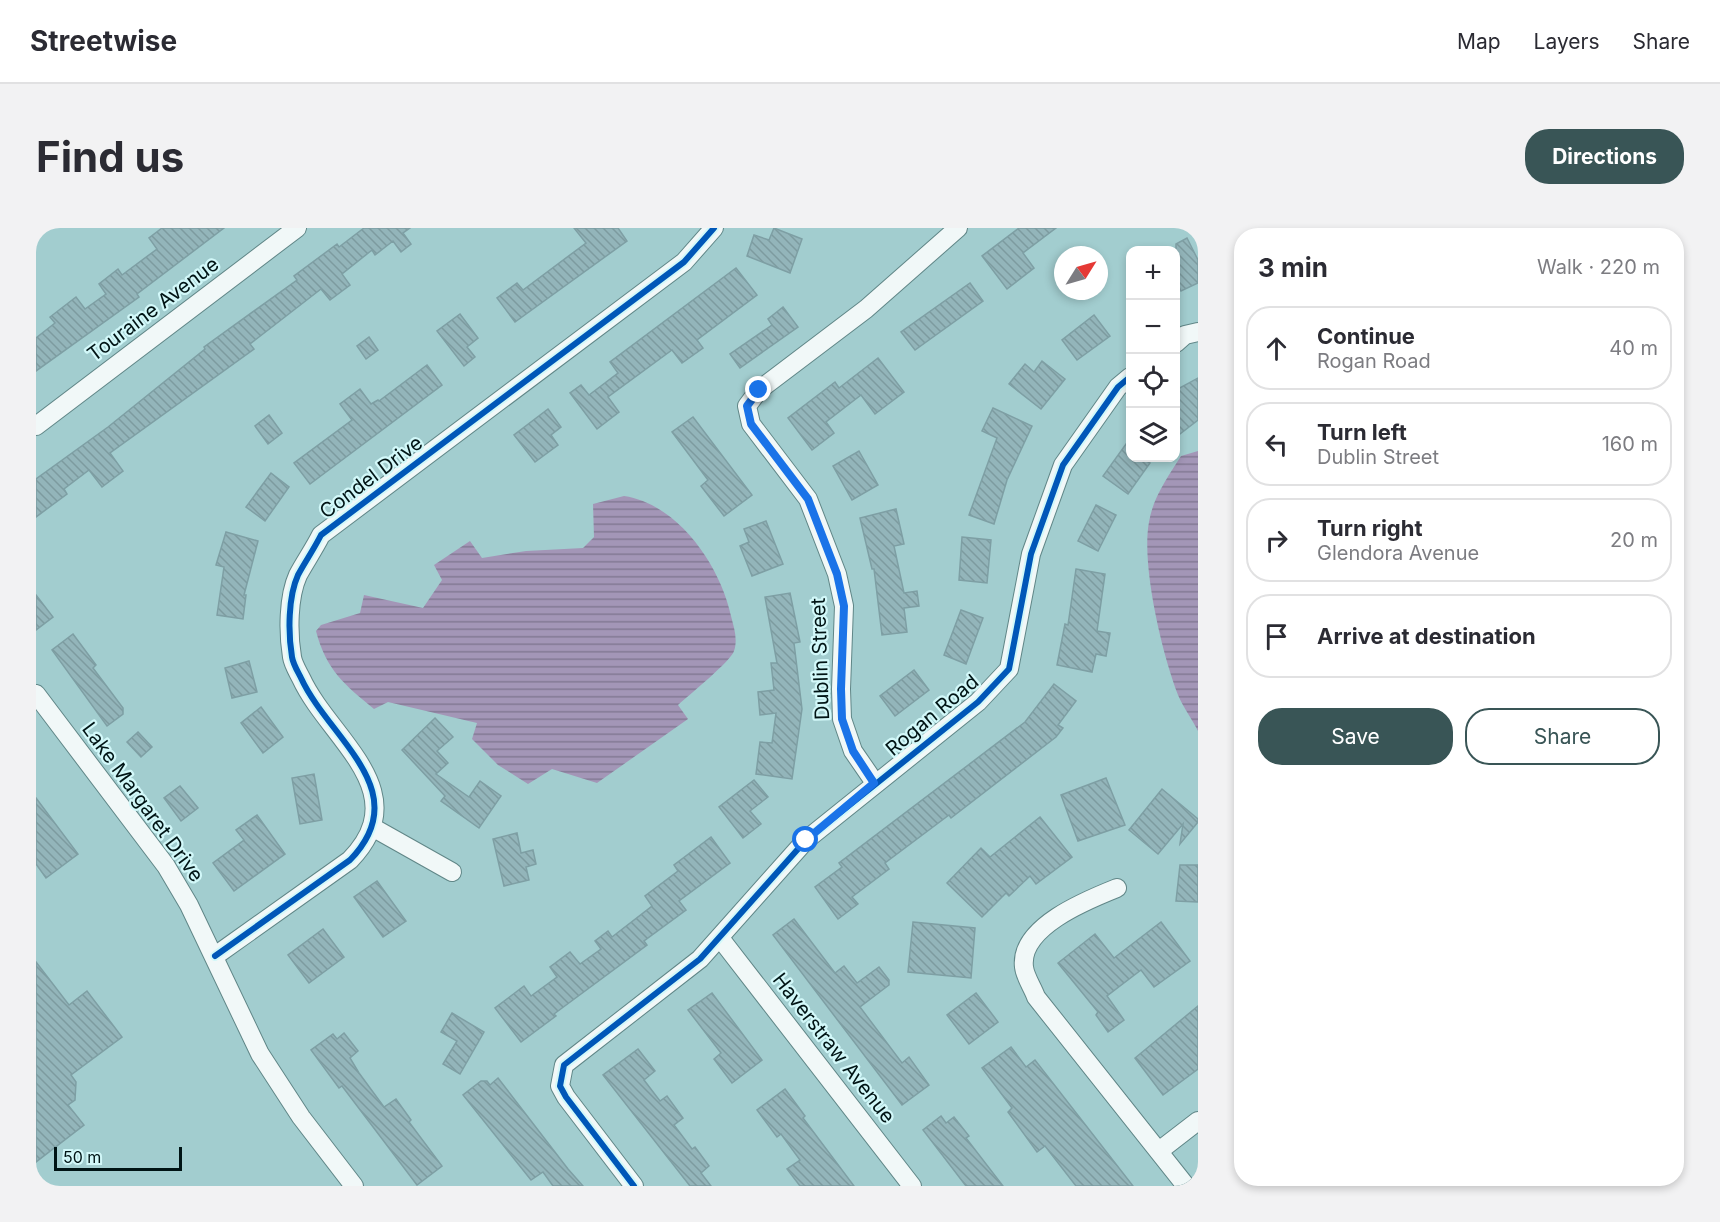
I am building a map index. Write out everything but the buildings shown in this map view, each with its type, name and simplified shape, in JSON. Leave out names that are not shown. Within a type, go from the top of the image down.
[{"type":"street","name":"Touraine Avenue","points":[[36,426],[297,228]]},
{"type":"street","name":"Condel Drive","points":[[215,956],[350,860],[364,846],[372,827],[375,797],[368,773],[310,696],[292,659],[290,618],[297,578],[321,535],[684,262],[714,228]]},
{"type":"street","name":"Dublin Street","points":[[874,783],[853,751],[842,719],[844,606],[837,574],[808,499],[751,424],[747,406],[759,390],[866,309],[958,228]]},
{"type":"street","points":[[1180,340],[1198,332]]},
{"type":"street","name":"Rogan Road","points":[[634,1186],[566,1097],[560,1086],[560,1075],[564,1065],[700,959],[806,840],[874,783],[978,702],[1009,669],[1020,623],[1031,554],[1063,465],[1118,387],[1126,381]]},
{"type":"street","name":"Lake Margaret Drive","points":[[36,694],[166,866],[215,956],[260,1054],[301,1117],[354,1186]]},
{"type":"street","points":[[372,827],[452,872]]},
{"type":"street","points":[[1117,888],[1074,906],[1030,940],[1024,967],[1036,997],[1186,1186]]},
{"type":"street","name":"Haverstraw Avenue","points":[[720,938],[912,1186]]},
{"type":"street","points":[[1159,1151],[1198,1122]]},
{"type":"shaded area","points":[[1198,451],[1198,731],[1182,704],[1172,678],[1154,609],[1148,561],[1147,540],[1151,513],[1162,488],[1177,462],[1180,462],[1181,456]]},
{"type":"shaded area","points":[[624,496],[644,501],[662,511],[694,540],[717,577],[725,597],[736,642],[731,656],[678,705],[688,719],[597,783],[552,769],[528,784],[498,765],[472,739],[477,723],[388,702],[374,709],[338,676],[325,656],[316,631],[321,625],[360,613],[364,595],[423,608],[442,580],[434,565],[470,541],[482,558],[526,551],[583,548],[594,537],[593,504]]},
{"type":"cycle path","points":[[215,956],[350,860],[368,835],[375,811],[371,788],[361,766],[314,701],[292,657],[290,637],[292,594],[298,575],[321,535],[684,262],[714,228]]},
{"type":"cycle path","points":[[634,1186],[566,1097],[560,1086],[564,1065],[700,959],[806,840],[978,702],[1009,669],[1031,554],[1063,465],[1118,387],[1126,380]]},
{"type":"route","points":[[759,390],[747,406],[751,424],[808,499],[837,574],[844,606],[842,719],[853,751],[874,783],[806,840]]}]
